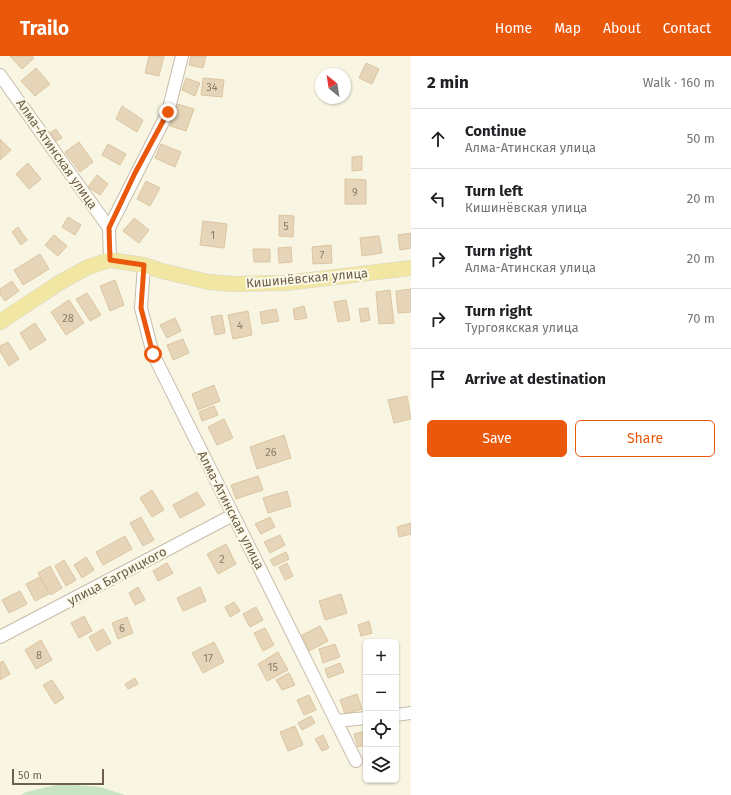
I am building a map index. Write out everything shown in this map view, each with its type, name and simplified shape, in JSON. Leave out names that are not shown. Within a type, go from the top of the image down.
[{"type":"main road","name":"Кишинёвская улица","points":[[110,260],[144,265],[162,271],[209,282],[233,284],[286,283],[411,268]]},
{"type":"main road","points":[[0,322],[59,283],[88,267],[110,260]]},
{"type":"street","points":[[110,260],[109,228],[135,173],[168,112],[182,56]]},
{"type":"street","name":"Алма-Атинская улица","points":[[2,81],[109,228]]},
{"type":"street","name":"Алма-Атинская улица","points":[[144,265],[141,308],[153,354],[356,761]]},
{"type":"street","name":"улица Багрицкого","points":[[0,637],[233,515]]},
{"type":"street","points":[[399,715],[411,713]]},
{"type":"street","points":[[336,721],[363,718]]},
{"type":"green space","points":[[60,784],[100,787],[125,795],[21,795],[26,792]]},
{"type":"building","points":[[10,56],[32,56],[34,58],[22,69]]},
{"type":"building","points":[[149,56],[164,56],[159,76],[145,73]]},
{"type":"building","points":[[191,56],[206,56],[203,68],[189,65]]},
{"type":"building","points":[[366,63],[379,69],[372,84],[359,78]]},
{"type":"building","points":[[36,68],[50,84],[35,96],[21,81]]},
{"type":"building","points":[[186,78],[200,83],[195,96],[182,90]]},
{"type":"building","points":[[203,78],[224,80],[222,97],[201,95]]},
{"type":"building","points":[[177,104],[194,109],[186,131],[170,126]]},
{"type":"building","points":[[122,106],[143,120],[137,132],[116,119]]},
{"type":"building","points":[[56,129],[62,138],[56,141],[50,133]]},
{"type":"building","points":[[0,139],[11,150],[0,160]]},
{"type":"building","points":[[79,142],[93,162],[80,172],[65,152]]},
{"type":"building","points":[[108,144],[126,154],[120,165],[102,155]]},
{"type":"building","points":[[161,144],[181,152],[175,167],[155,158]]},
{"type":"building","points":[[362,156],[362,170],[352,171],[352,157]]},
{"type":"building","points":[[28,163],[41,179],[29,189],[16,174]]},
{"type":"building","points":[[97,175],[108,184],[100,195],[88,187]]},
{"type":"building","points":[[345,179],[366,180],[366,204],[345,204]]},
{"type":"building","points":[[146,181],[160,188],[150,206],[137,199]]},
{"type":"building","points":[[279,215],[294,216],[293,237],[279,236]]},
{"type":"building","points":[[68,217],[81,225],[75,235],[62,227]]},
{"type":"building","points":[[134,218],[149,230],[139,243],[123,231]]},
{"type":"building","points":[[203,221],[227,224],[224,248],[200,245]]},
{"type":"building","points":[[18,227],[27,240],[21,245],[12,232]]},
{"type":"building","points":[[411,233],[411,248],[400,250],[398,235]]},
{"type":"building","points":[[54,235],[67,246],[58,256],[45,245]]},
{"type":"building","points":[[379,236],[382,253],[362,256],[360,238]]},
{"type":"building","points":[[331,245],[332,263],[313,264],[312,247]]},
{"type":"building","points":[[291,247],[292,262],[279,263],[278,248]]},
{"type":"building","points":[[253,249],[270,249],[270,262],[254,262]]},
{"type":"building","points":[[40,254],[49,269],[23,285],[14,270]]},
{"type":"building","points":[[115,280],[124,305],[110,311],[100,286]]},
{"type":"building","points":[[12,281],[19,291],[5,301],[0,294],[0,289]]},
{"type":"building","points":[[411,289],[411,312],[398,313],[396,291]]},
{"type":"building","points":[[390,290],[394,323],[379,324],[376,292]]},
{"type":"building","points":[[87,293],[101,315],[90,321],[76,299]]},
{"type":"building","points":[[69,300],[84,323],[66,335],[51,312]]},
{"type":"building","points":[[346,300],[350,320],[338,322],[334,302]]},
{"type":"building","points":[[304,306],[307,318],[295,320],[293,309]]},
{"type":"building","points":[[368,308],[370,320],[361,322],[359,309]]},
{"type":"building","points":[[276,309],[279,321],[262,324],[260,312]]},
{"type":"building","points":[[248,311],[252,335],[233,339],[228,315]]},
{"type":"building","points":[[222,315],[225,333],[215,335],[211,317]]},
{"type":"building","points":[[175,318],[181,331],[167,338],[160,325]]},
{"type":"building","points":[[35,323],[46,340],[30,350],[20,333]]},
{"type":"building","points":[[183,339],[189,353],[173,360],[167,345]]},
{"type":"building","points":[[8,342],[19,359],[9,366],[0,351],[0,346]]},
{"type":"building","points":[[214,385],[220,401],[198,410],[192,394]]},
{"type":"building","points":[[407,396],[411,419],[394,423],[388,400]]},
{"type":"building","points":[[214,406],[218,415],[202,421],[199,412]]},
{"type":"building","points":[[224,419],[233,438],[217,445],[208,427]]},
{"type":"building","points":[[284,435],[291,458],[257,469],[250,447]]},
{"type":"building","points":[[258,476],[263,490],[236,499],[231,485]]},
{"type":"building","points":[[152,490],[164,510],[152,517],[140,498]]},
{"type":"building","points":[[287,491],[291,506],[268,513],[263,498]]},
{"type":"building","points":[[197,492],[205,505],[180,518],[173,505]]},
{"type":"building","points":[[141,517],[154,540],[143,546],[130,523]]},
{"type":"building","points":[[270,517],[275,527],[261,534],[255,524]]},
{"type":"building","points":[[411,523],[411,534],[399,537],[397,527]]},
{"type":"building","points":[[280,535],[285,545],[270,553],[264,542]]},
{"type":"building","points":[[125,536],[132,549],[103,565],[96,552]]},
{"type":"building","points":[[226,544],[236,564],[218,574],[207,554]]},
{"type":"building","points":[[286,552],[289,559],[274,566],[270,560]]},
{"type":"building","points":[[86,557],[94,570],[82,578],[74,565]]},
{"type":"building","points":[[64,560],[76,580],[66,586],[55,566]]},
{"type":"building","points":[[167,563],[173,573],[158,581],[153,571]]},
{"type":"building","points":[[287,563],[293,576],[285,580],[279,567]]},
{"type":"building","points":[[50,566],[62,588],[51,595],[38,573]]},
{"type":"building","points":[[40,577],[49,594],[35,601],[26,584]]},
{"type":"building","points":[[138,587],[145,600],[135,605],[129,593]]},
{"type":"building","points":[[200,587],[206,601],[183,611],[177,598]]},
{"type":"building","points":[[20,591],[27,604],[9,613],[2,600]]},
{"type":"building","points":[[341,594],[347,613],[325,620],[319,601]]},
{"type":"building","points":[[234,602],[240,611],[230,617],[225,607]]},
{"type":"building","points":[[256,607],[263,620],[250,627],[243,614]]},
{"type":"building","points":[[84,616],[92,631],[79,638],[71,623]]},
{"type":"building","points":[[127,617],[133,633],[118,639],[112,623]]},
{"type":"building","points":[[369,621],[372,633],[361,636],[358,625]]},
{"type":"building","points":[[320,626],[328,641],[309,651],[302,635]]},
{"type":"building","points":[[265,628],[274,645],[263,651],[254,633]]},
{"type":"building","points":[[103,629],[111,643],[97,651],[89,637]]},
{"type":"building","points":[[41,640],[52,660],[36,669],[25,650]]},
{"type":"building","points":[[214,642],[224,662],[203,673],[192,653]]},
{"type":"building","points":[[335,644],[340,657],[323,663],[319,649]]},
{"type":"building","points":[[278,652],[288,670],[267,681],[258,664]]},
{"type":"building","points":[[3,661],[10,674],[0,680],[0,663]]},
{"type":"building","points":[[340,663],[344,672],[328,678],[325,669]]},
{"type":"building","points":[[289,673],[295,685],[282,690],[276,680]]},
{"type":"building","points":[[135,678],[138,684],[128,689],[125,684]]},
{"type":"building","points":[[52,680],[64,698],[55,704],[43,685]]},
{"type":"building","points":[[357,694],[362,709],[345,714],[340,700]]},
{"type":"building","points":[[309,695],[316,710],[304,715],[297,700]]},
{"type":"building","points":[[311,716],[315,723],[302,730],[298,723]]},
{"type":"building","points":[[295,726],[303,745],[288,751],[280,732]]},
{"type":"building","points":[[363,732],[363,745],[358,747],[354,734]]},
{"type":"building","points":[[323,735],[329,748],[322,751],[315,739]]},
{"type":"route","points":[[153,354],[141,308],[144,265],[110,260],[109,228],[135,173],[168,112]]}]
